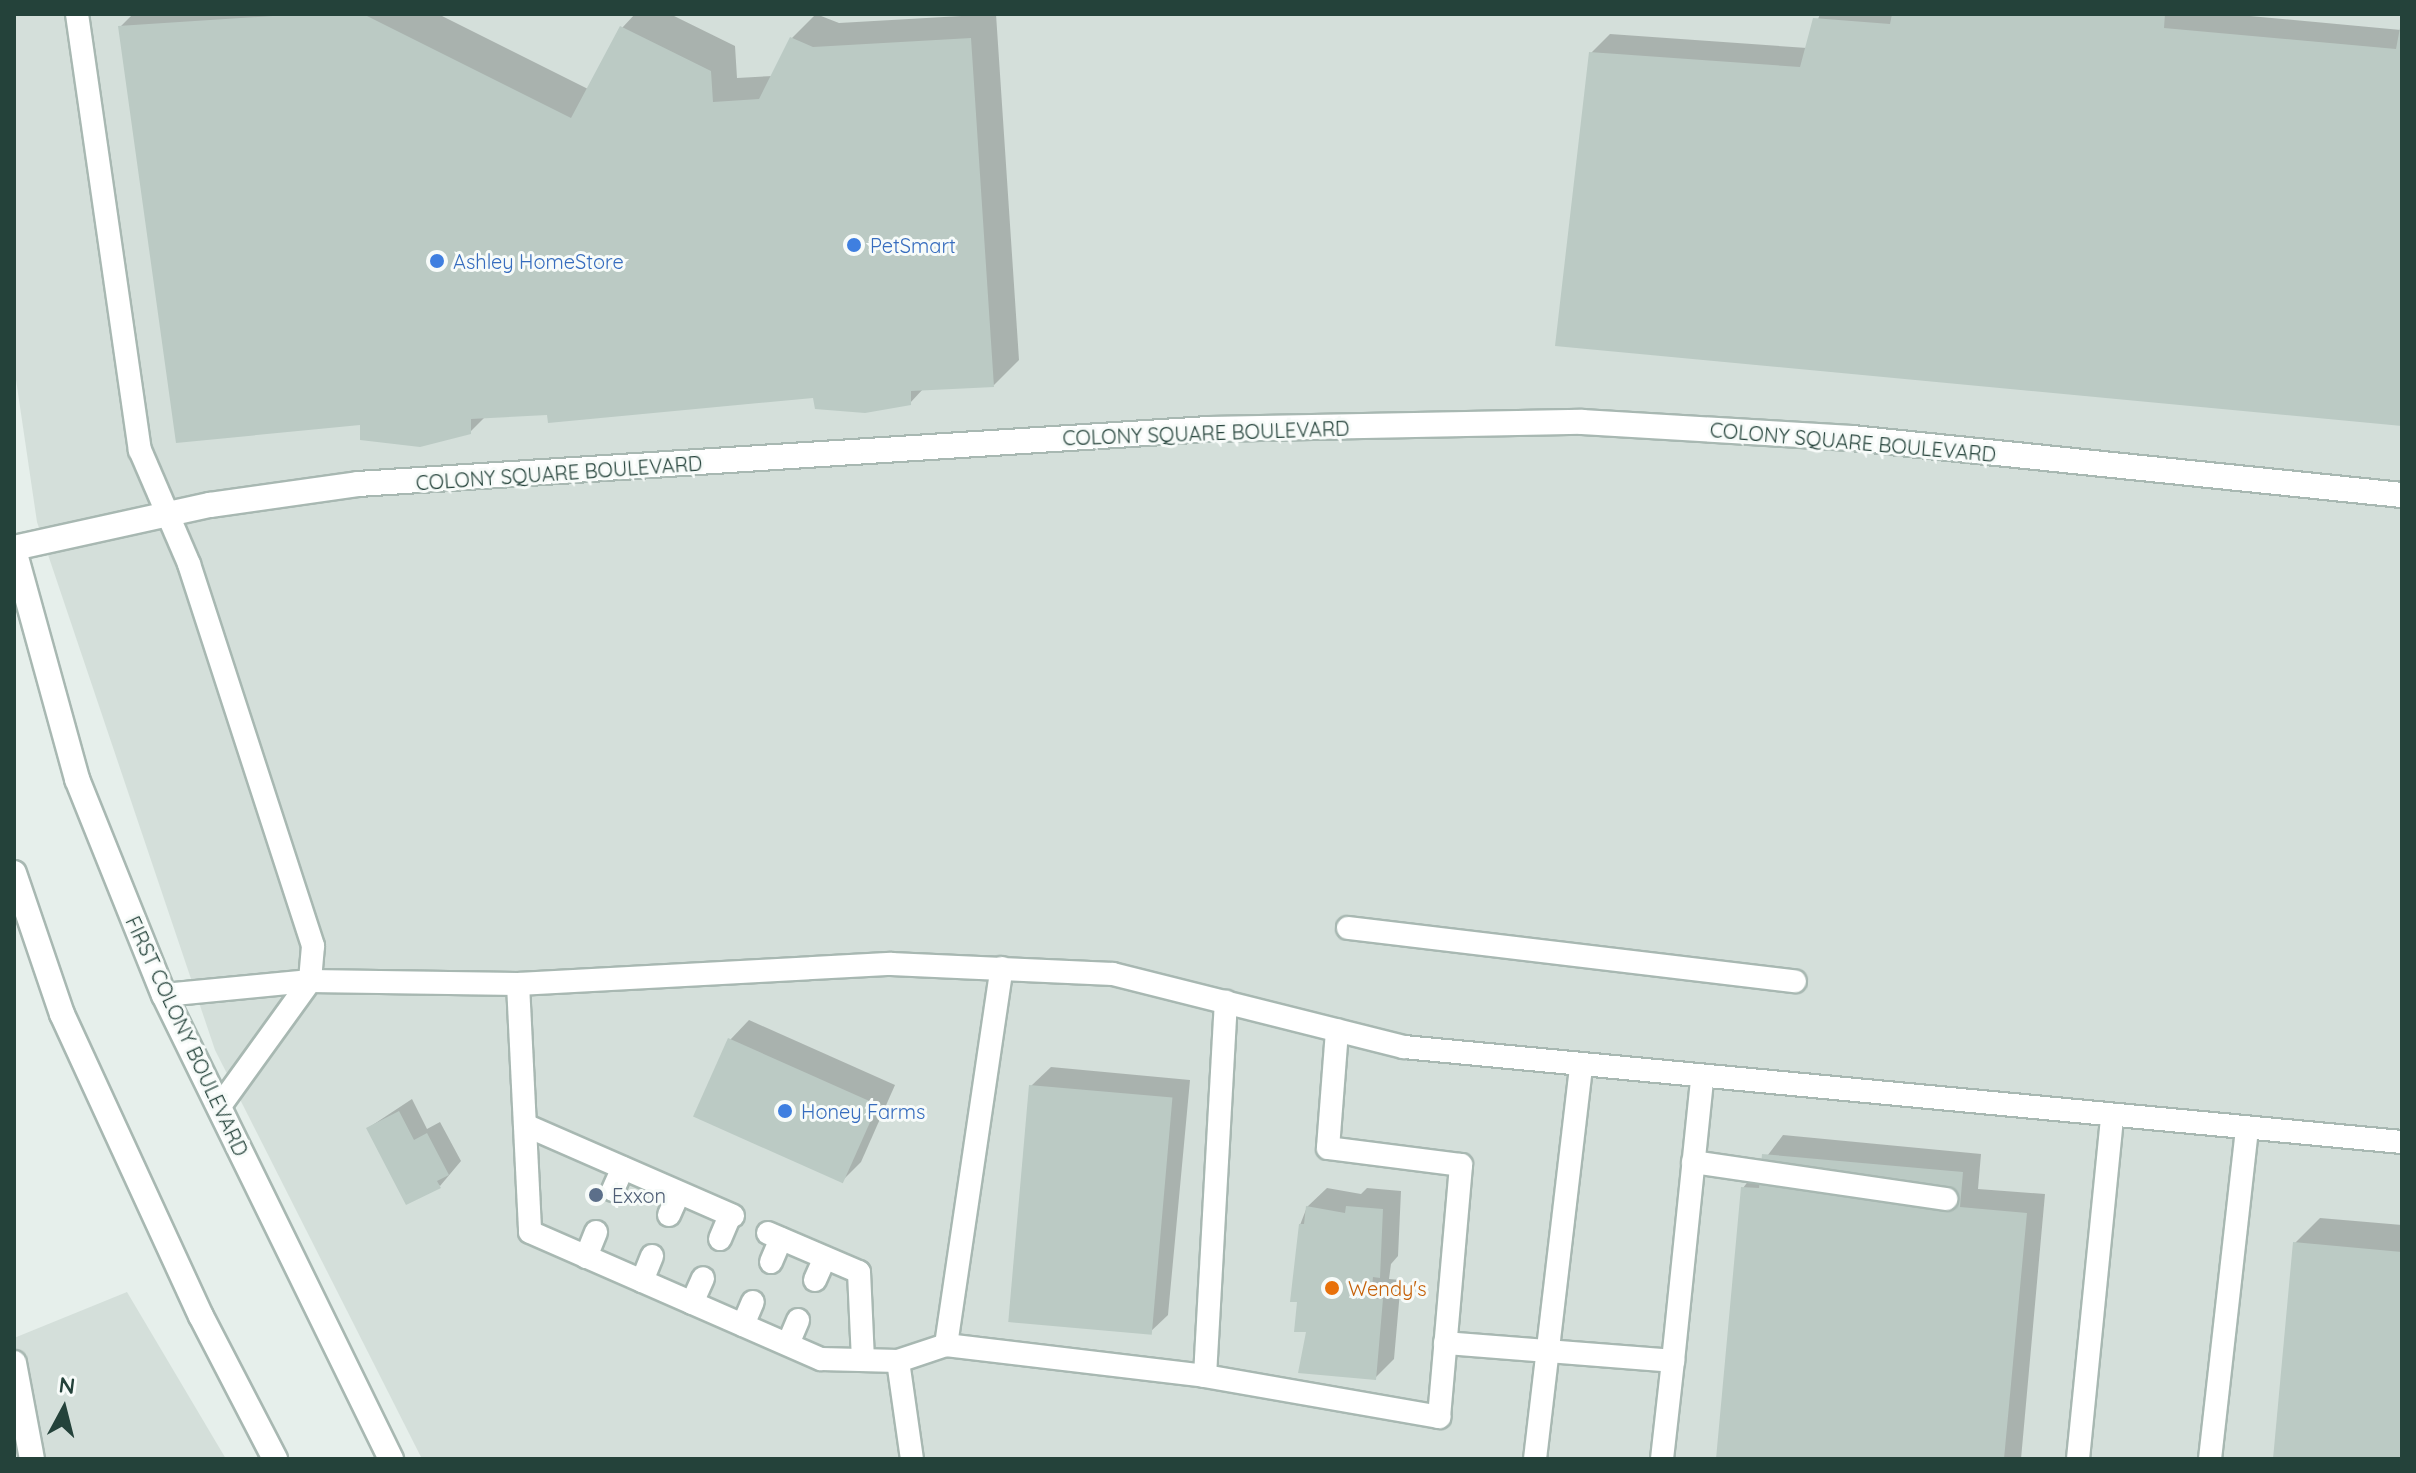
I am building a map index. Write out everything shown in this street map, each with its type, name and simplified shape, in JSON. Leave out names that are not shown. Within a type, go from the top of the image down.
[{"type":"street","name":"COLONY SQUARE BOULEVARD","points":[[14,549],[167,514],[358,484],[1209,429],[1582,422],[1852,438],[2402,495]]},
{"type":"street","name":"FIRST COLONY BOULEVARD","points":[[14,549],[77,779],[164,995],[391,1459]]},
{"type":"street","points":[[14,873],[62,1014],[201,1316],[275,1459]]},
{"type":"street","points":[[14,1363],[32,1459]]},
{"type":"lane","points":[[77,14],[140,450],[189,564],[313,946],[310,981],[219,1107]]},
{"type":"lane","points":[[1348,928],[1795,981]]},
{"type":"lane","points":[[164,995],[310,981],[518,984],[891,964],[1113,974],[1404,1047],[1702,1078],[2402,1142]]},
{"type":"lane","points":[[946,1345],[1002,968]]},
{"type":"lane","points":[[518,984],[530,1232],[821,1359],[898,1361],[946,1345],[1205,1376],[1439,1417],[1461,1165],[1328,1148],[1337,1030]]},
{"type":"lane","points":[[1205,1376],[1226,1002]]},
{"type":"lane","points":[[1535,1459],[1581,1065]]},
{"type":"lane","points":[[1662,1459],[1702,1078]]},
{"type":"lane","points":[[2078,1459],[2112,1116]]},
{"type":"lane","points":[[525,1125],[732,1216],[720,1239]]},
{"type":"lane","points":[[2210,1459],[2247,1128]]},
{"type":"lane","points":[[1693,1162],[1946,1199]]},
{"type":"lane","points":[[613,1190],[623,1168]]},
{"type":"lane","points":[[669,1215],[679,1193]]},
{"type":"lane","points":[[586,1257],[596,1232]]},
{"type":"lane","points":[[771,1262],[775,1236],[859,1272],[863,1359]]},
{"type":"lane","points":[[642,1281],[652,1256]]},
{"type":"lane","points":[[815,1280],[825,1258]]},
{"type":"lane","points":[[692,1303],[703,1278]]},
{"type":"lane","points":[[743,1325],[753,1302]]},
{"type":"lane","points":[[788,1344],[798,1320]]},
{"type":"lane","points":[[1445,1343],[1673,1361]]},
{"type":"lane","points":[[898,1361],[912,1459]]},
{"type":"shaded area","points":[[14,14],[2402,14],[2402,1459],[422,1459],[215,1050],[37,522],[14,366]]},
{"type":"shaded area","points":[[127,1292],[226,1459],[14,1459],[14,1338]]},
{"type":"building","name":"Ashley HomeStore","points":[[303,14],[363,14],[571,118],[620,26],[711,71],[713,102],[759,99],[790,37],[813,47],[971,38],[994,387],[911,391],[911,405],[865,413],[815,409],[813,398],[548,423],[547,415],[471,419],[471,434],[420,447],[360,440],[360,425],[176,443],[118,26]]},
{"type":"building","points":[[1892,14],[2165,14],[2164,28],[2396,49],[2402,17],[2402,426],[1555,346],[1589,52],[1800,67],[1813,18],[1890,24]]},
{"type":"building","name":"Honey Farms","points":[[728,1038],[878,1105],[843,1183],[693,1117]]},
{"type":"building","points":[[1029,1085],[1172,1098],[1152,1335],[1008,1322]]},
{"type":"building","points":[[399,1111],[414,1140],[427,1133],[449,1175],[437,1181],[441,1188],[406,1205],[366,1128]]},
{"type":"building","points":[[1762,1154],[1963,1172],[1960,1207],[2027,1213],[2004,1459],[1716,1459],[1741,1187],[1759,1188]]},
{"type":"building","name":"Wendy's","points":[[1306,1206],[1345,1213],[1346,1206],[1383,1209],[1380,1278],[1373,1277],[1371,1298],[1383,1299],[1376,1380],[1298,1373],[1306,1332],[1294,1332],[1297,1302],[1290,1302],[1299,1224],[1304,1224]]},
{"type":"building","points":[[2293,1242],[2402,1252],[2402,1459],[2273,1459]]},
{"type":"place","name":"PetSmart","points":[[854,245]]},
{"type":"place","name":"Ashley HomeStore","points":[[437,261]]},
{"type":"place","name":"Honey Farms","points":[[785,1111]]},
{"type":"place","name":"Exxon","points":[[596,1195]]},
{"type":"place","name":"Wendy's","points":[[1332,1288]]}]
